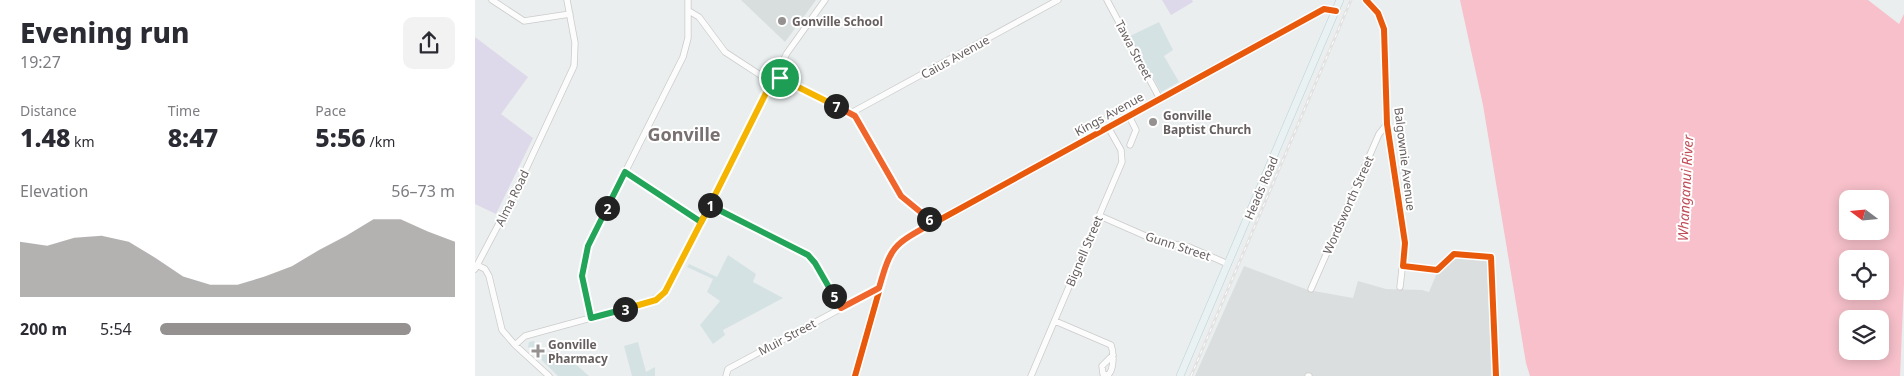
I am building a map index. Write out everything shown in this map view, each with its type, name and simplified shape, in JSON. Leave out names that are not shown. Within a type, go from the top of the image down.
[{"type":"main road","name":"Heads Road","points":[[1180,376],[1340,0]]},
{"type":"street","points":[[492,0],[524,22],[570,14]]},
{"type":"street","name":"Alma Road","points":[[549,376],[515,346],[500,326],[487,272],[476,267],[512,200],[574,66],[576,52],[567,0]]},
{"type":"street","points":[[591,318],[582,276],[588,246],[683,58],[688,38],[688,0]]},
{"type":"street","points":[[515,346],[525,336],[661,297],[669,286],[787,53],[825,0]]},
{"type":"street","name":"Caius Avenue","points":[[851,113],[1058,0]]},
{"type":"street","name":"Tawa Street","points":[[1107,0],[1160,99]]},
{"type":"street","name":"Balgownie Avenue","points":[[1366,0],[1378,13],[1384,29],[1387,124],[1405,243],[1400,287]]},
{"type":"street","name":"Kings Avenue","points":[[879,288],[889,256],[894,247],[931,224],[1324,9],[1336,11]]},
{"type":"street","points":[[689,11],[699,17],[725,52],[771,82]]},
{"type":"street","points":[[775,75],[851,113],[859,122],[901,196],[908,204],[926,215],[931,224]]},
{"type":"street","points":[[1129,116],[1136,130],[1130,145]]},
{"type":"street","name":"Wordsworth Street","points":[[1311,289],[1379,134],[1387,124]]},
{"type":"street","name":"Bignell Street","points":[[1031,376],[1123,158],[1121,150],[1108,127]]},
{"type":"street","points":[[625,172],[701,222]]},
{"type":"street","points":[[710,205],[808,255],[815,263],[841,308]]},
{"type":"street","name":"Gunn Street","points":[[1099,216],[1157,241],[1189,247],[1228,264]]},
{"type":"street","points":[[855,376],[879,288]]},
{"type":"street","name":"Muir Street","points":[[726,376],[728,370],[879,288]]},
{"type":"street","points":[[1055,321],[1107,343],[1111,346],[1113,354]]},
{"type":"shaded area","name":"Gonville School","points":[[741,0],[816,0],[785,42]]},
{"type":"shaded area","points":[[1162,0],[1192,0],[1193,2],[1171,15]]},
{"type":"shaded area","points":[[1159,22],[1173,50],[1164,56],[1179,82],[1161,92],[1130,36]]},
{"type":"shaded area","points":[[475,37],[528,77],[501,114],[533,138],[496,214],[475,204]]},
{"type":"shaded area","points":[[728,255],[756,274],[753,282],[783,298],[723,330],[725,335],[713,344],[700,325],[720,301],[707,292],[713,279],[687,267],[689,264],[717,277]]},
{"type":"shaded area","points":[[1450,257],[1487,261],[1492,376],[1195,376],[1244,266],[1308,290],[1353,298],[1358,281],[1386,289],[1422,290],[1429,292],[1439,268],[1447,264]]},
{"type":"shaded area","points":[[534,341],[556,363],[564,354],[589,376],[558,376],[528,347],[529,342]]},
{"type":"shaded area","points":[[638,342],[646,372],[655,367],[655,376],[632,376],[624,346]]},
{"type":"water","name":"Whanganui River","points":[[1460,0],[1868,0],[1899,24],[1904,14],[1904,283],[1900,376],[1530,376],[1526,363],[1483,105]]},
{"type":"railway","points":[[1191,376],[1351,0]]},
{"type":"cycle path","points":[[1366,0],[1378,13],[1384,29],[1387,124],[1405,243],[1403,266],[1437,270],[1454,254],[1491,257],[1496,376]]},
{"type":"cycle path","points":[[855,376],[889,256],[901,241],[1324,9],[1336,11]]},
{"type":"place","name":"Gonville School","points":[[782,21]]},
{"type":"place","name":"Gonville Baptist Church","points":[[1153,122]]},
{"type":"place","name":"Gonville Pharmacy","points":[[538,351]]},
{"type":"district","name":"Gonville","points":[[684,134]]},
{"type":"route","points":[[775,75],[780,78],[855,116],[901,196],[908,204],[926,215],[931,224],[894,247],[889,256],[879,288],[841,308],[813,259],[808,255],[710,205],[669,286],[661,297],[591,318],[582,276],[588,246],[625,172],[701,222],[771,82],[775,75]]}]
